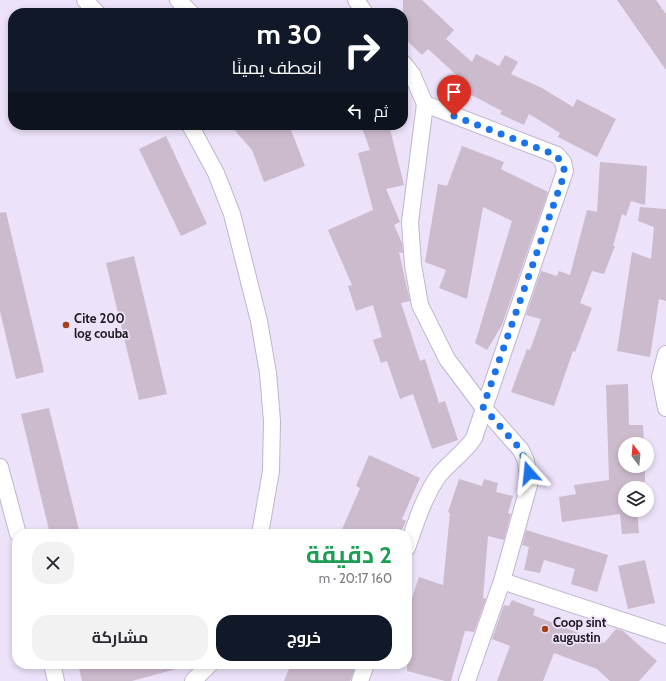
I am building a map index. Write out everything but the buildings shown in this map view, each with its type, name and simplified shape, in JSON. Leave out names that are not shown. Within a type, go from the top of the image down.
[{"type":"street","points":[[85,0],[92,8]]},
{"type":"street","points":[[178,0],[186,8]]},
{"type":"street","points":[[408,69],[412,74],[425,104],[410,222],[413,265],[420,305],[447,359],[483,407],[521,450],[529,473],[529,485],[502,581],[467,681]]},
{"type":"street","points":[[412,534],[417,519],[440,475],[467,449],[474,438],[483,407],[564,175],[564,166],[556,155],[425,104]]},
{"type":"street","points":[[193,130],[216,173],[232,214],[259,321],[268,373],[272,421],[270,471],[261,529]]},
{"type":"street","points":[[666,354],[660,377],[666,408]]},
{"type":"street","points":[[0,467],[17,529]]},
{"type":"street","points":[[502,581],[666,635]]},
{"type":"street","points":[[53,669],[56,681]]},
{"type":"street","points":[[193,681],[205,669]]},
{"type":"street","points":[[360,681],[364,669]]},
{"type":"place","name":"Cite 200 log couba","points":[[66,325]]},
{"type":"place","name":"Coop sint augustin","points":[[545,629]]},
{"type":"route","points":[[454,116],[556,155],[563,162],[564,166],[564,175],[483,407],[521,450],[529,473]]}]
